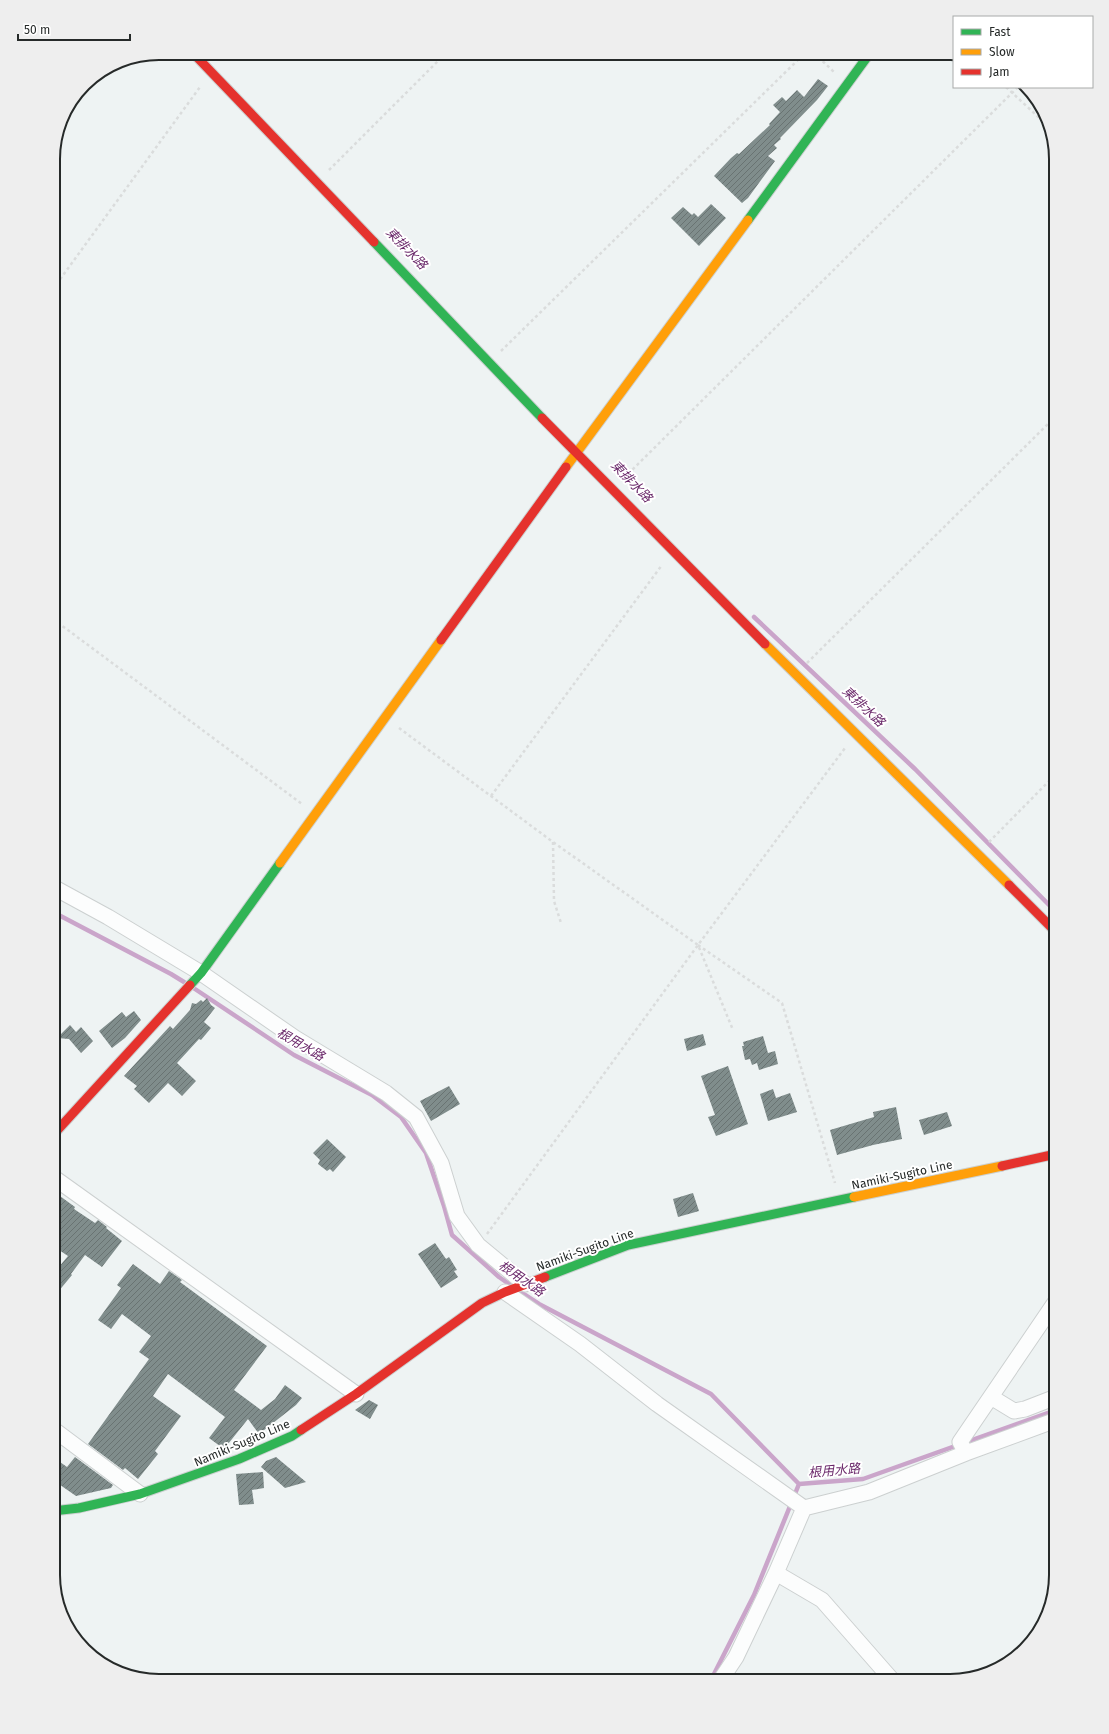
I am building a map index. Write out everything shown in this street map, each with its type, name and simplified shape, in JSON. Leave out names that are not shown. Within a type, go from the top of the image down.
[{"type":"street","points":[[200,60],[576,453],[796,675],[1049,925]]},
{"type":"street","points":[[60,1127],[200,973],[576,453],[865,60]]},
{"type":"street","points":[[60,891],[108,917],[200,973],[295,1038],[386,1094],[416,1117],[441,1163],[457,1216],[478,1245],[525,1284]]},
{"type":"street","name":"Namiki-Sugito Line","points":[[60,1510],[79,1508],[140,1494],[239,1459],[292,1436],[356,1394],[482,1303],[525,1284],[628,1245],[1049,1155]]},
{"type":"street","points":[[60,1182],[356,1394]]},
{"type":"street","points":[[505,1292],[580,1344],[657,1404],[804,1508],[869,1492],[963,1448],[1049,1422]]},
{"type":"street","points":[[963,1448],[991,1397],[1049,1311]]},
{"type":"street","points":[[991,1397],[1014,1410],[1025,1408],[1049,1399]]},
{"type":"street","points":[[60,1434],[140,1494]]},
{"type":"street","points":[[725,1674],[736,1657],[776,1573],[804,1508]]},
{"type":"street","points":[[776,1573],[822,1600],[887,1674]]},
{"type":"path","points":[[316,182],[439,60]]},
{"type":"path","points":[[489,362],[798,60]]},
{"type":"path","points":[[822,60],[848,83]]},
{"type":"path","points":[[60,279],[211,72]]},
{"type":"path","points":[[1007,88],[1041,120]]},
{"type":"path","points":[[613,490],[1017,88]]},
{"type":"path","points":[[796,675],[1049,423]]},
{"type":"path","points":[[491,796],[673,550]]},
{"type":"path","points":[[60,624],[315,813]]},
{"type":"path","points":[[384,717],[553,842],[782,1003],[840,1200]]},
{"type":"path","points":[[478,1245],[856,733]]},
{"type":"path","points":[[977,854],[1049,781]]},
{"type":"path","points":[[553,842],[554,902],[562,923]]},
{"type":"path","points":[[698,945],[733,1030]]},
{"type":"building","points":[[818,79],[828,86],[817,100],[774,145],[777,148],[768,156],[775,161],[748,198],[742,203],[714,176],[731,158],[737,153],[739,154],[770,125],[769,124],[780,112],[773,105],[782,97],[786,101],[797,90],[804,97]]},
{"type":"building","points":[[711,204],[726,218],[699,246],[671,218],[683,207],[692,215],[694,213],[698,217]]},
{"type":"building","points":[[207,998],[211,1005],[215,1008],[204,1022],[211,1028],[177,1063],[196,1081],[182,1096],[168,1083],[149,1103],[134,1089],[137,1086],[124,1076],[170,1026],[173,1029],[190,1010],[192,1003],[196,1004],[201,1000],[203,1002]]},
{"type":"building","points":[[134,1011],[141,1020],[125,1038],[112,1048],[99,1031],[122,1012],[126,1017]]},
{"type":"building","points":[[70,1025],[76,1032],[81,1027],[93,1041],[81,1053],[69,1039],[60,1038],[60,1035]]},
{"type":"building","points":[[703,1034],[706,1045],[687,1051],[684,1039]]},
{"type":"building","points":[[763,1036],[768,1053],[775,1051],[778,1064],[759,1070],[757,1063],[752,1065],[750,1059],[745,1060],[742,1046],[744,1046],[743,1042]]},
{"type":"building","points":[[728,1066],[748,1124],[716,1136],[708,1117],[715,1115],[701,1076]]},
{"type":"building","points":[[449,1086],[460,1104],[431,1121],[420,1101]]},
{"type":"building","points":[[773,1089],[776,1098],[790,1093],[797,1112],[768,1121],[760,1094]]},
{"type":"building","points":[[896,1107],[902,1139],[837,1155],[830,1130],[874,1117],[873,1112]]},
{"type":"building","points":[[947,1112],[952,1126],[924,1135],[919,1120]]},
{"type":"building","points":[[327,1139],[346,1157],[333,1172],[330,1169],[327,1171],[318,1164],[320,1160],[313,1153]]},
{"type":"building","points":[[693,1193],[699,1211],[678,1217],[673,1199]]},
{"type":"building","points":[[60,1196],[75,1207],[74,1209],[95,1223],[98,1220],[122,1241],[102,1267],[85,1255],[71,1274],[72,1275],[60,1290],[60,1266],[68,1256],[60,1251]]},
{"type":"building","points":[[435,1243],[446,1259],[449,1257],[457,1270],[454,1271],[458,1277],[441,1288],[418,1254]]},
{"type":"building","points":[[133,1264],[160,1284],[169,1271],[182,1280],[180,1282],[267,1346],[234,1390],[261,1410],[275,1399],[285,1385],[302,1398],[296,1405],[259,1434],[248,1419],[224,1449],[209,1438],[225,1417],[168,1374],[153,1396],[181,1416],[155,1451],[158,1454],[138,1479],[125,1468],[123,1470],[88,1444],[149,1359],[139,1352],[151,1336],[122,1314],[111,1329],[98,1320],[121,1288],[117,1285]]},
{"type":"building","points":[[369,1400],[378,1405],[370,1419],[355,1410]]},
{"type":"building","points":[[75,1457],[113,1485],[111,1488],[76,1496],[60,1485],[60,1462],[67,1467]]},
{"type":"building","points":[[276,1457],[306,1482],[285,1488],[261,1467],[266,1461]]},
{"type":"building","points":[[263,1472],[264,1488],[252,1490],[254,1504],[239,1505],[236,1474]]},
{"type":"waterway","name":"東排水路","points":[[754,617],[915,769],[1049,905]]},
{"type":"waterway","name":"根用水路","points":[[60,916],[184,982]]},
{"type":"waterway","name":"根用水路","points":[[195,989],[294,1055],[372,1095],[401,1117],[426,1153],[452,1235],[499,1277],[509,1284]]},
{"type":"waterway","name":"根用水路","points":[[522,1293],[539,1304],[711,1394],[799,1484],[863,1479],[1049,1413]]},
{"type":"waterway","points":[[714,1674],[754,1595],[799,1484]]},
{"type":"traffic: fast","points":[[748,220],[865,60]]},
{"type":"traffic: fast","points":[[374,242],[542,418]]},
{"type":"traffic: fast","points":[[190,985],[201,973],[280,863]]},
{"type":"traffic: fast","points":[[545,1277],[628,1245],[854,1197]]},
{"type":"traffic: fast","points":[[60,1510],[79,1508],[140,1494],[239,1459],[292,1436],[301,1430]]},
{"type":"traffic: slow","points":[[566,467],[748,220]]},
{"type":"traffic: slow","points":[[280,863],[441,640]]},
{"type":"traffic: slow","points":[[765,644],[1009,885]]},
{"type":"traffic: slow","points":[[854,1197],[1002,1166]]},
{"type":"traffic: jam","points":[[200,60],[374,242]]},
{"type":"traffic: jam","points":[[542,418],[765,644]]},
{"type":"traffic: jam","points":[[441,640],[566,467]]},
{"type":"traffic: jam","points":[[1009,885],[1049,925]]},
{"type":"traffic: jam","points":[[60,1127],[190,985]]},
{"type":"traffic: jam","points":[[1002,1166],[1049,1156]]},
{"type":"traffic: jam","points":[[301,1430],[356,1394],[482,1303],[505,1292],[545,1277]]}]
